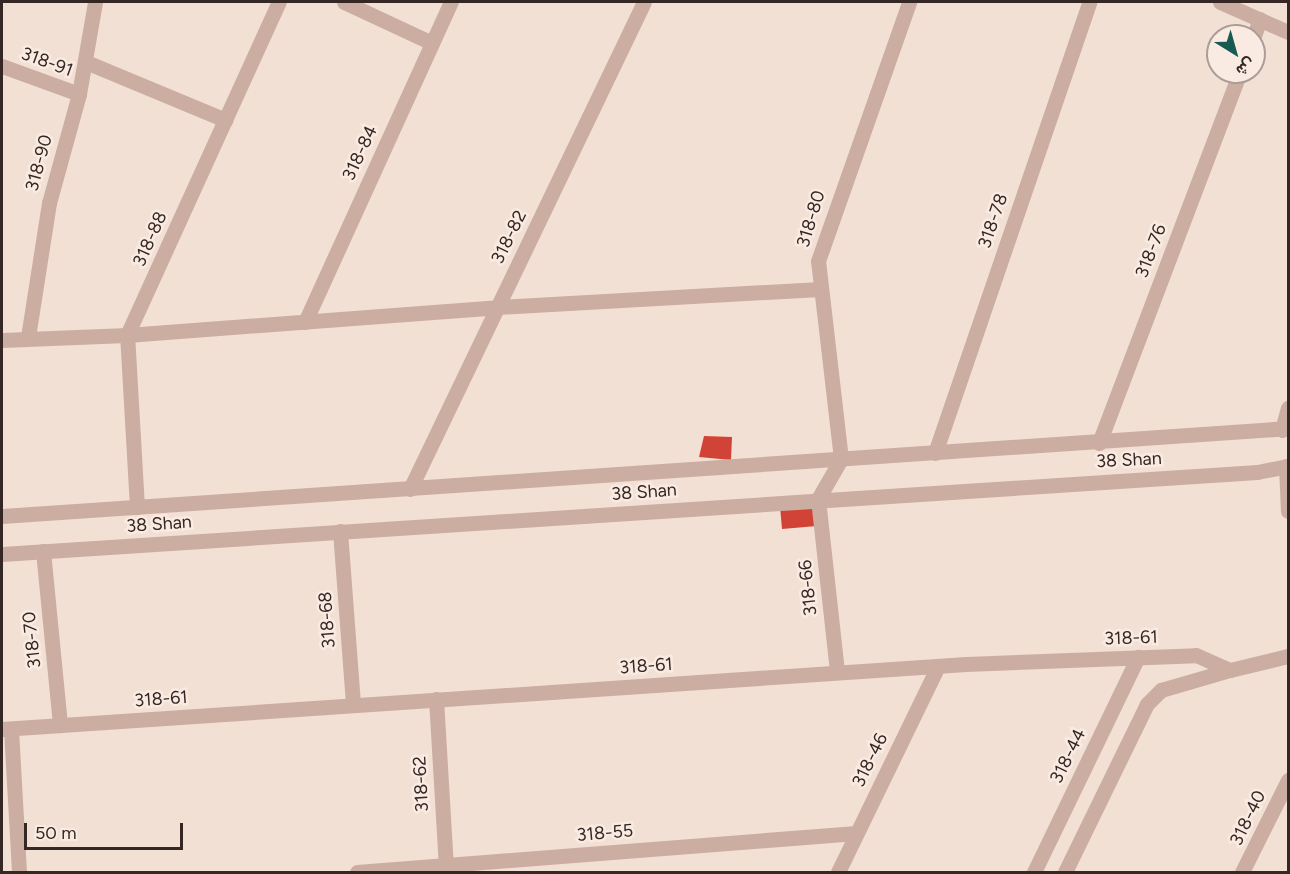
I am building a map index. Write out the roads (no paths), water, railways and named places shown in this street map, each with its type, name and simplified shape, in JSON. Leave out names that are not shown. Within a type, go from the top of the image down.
[{"type":"street","name":"318-90","points":[[28,337],[49,203],[79,94],[95,2]]},
{"type":"street","name":"318-88","points":[[137,507],[127,335],[279,2]]},
{"type":"street","points":[[344,2],[432,43]]},
{"type":"street","name":"318-84","points":[[305,322],[451,2]]},
{"type":"street","name":"318-82","points":[[410,489],[644,2]]},
{"type":"street","name":"318-80","points":[[841,459],[818,261],[826,230],[909,2]]},
{"type":"street","name":"318-78","points":[[935,453],[1089,2]]},
{"type":"street","points":[[1220,2],[1288,32]]},
{"type":"street","points":[[1258,24],[1260,19]]},
{"type":"street","points":[[86,62],[225,120]]},
{"type":"street","name":"318-91","points":[[2,66],[79,94]]},
{"type":"street","name":"318-76","points":[[1099,443],[1235,84]]},
{"type":"street","points":[[2,340],[28,337],[127,335],[497,307],[821,289]]},
{"type":"street","points":[[1285,429],[1288,408]]},
{"type":"street","name":"38 Shan","points":[[2,516],[1285,429]]},
{"type":"street","points":[[818,499],[841,459]]},
{"type":"street","points":[[1287,466],[1288,511]]},
{"type":"street","name":"38 Shan","points":[[2,554],[1257,472],[1287,466]]},
{"type":"street","name":"318-66","points":[[818,499],[837,672]]},
{"type":"street","name":"318-68","points":[[340,531],[353,705]]},
{"type":"street","name":"318-70","points":[[43,551],[60,725]]},
{"type":"street","name":"318-61","points":[[6,729],[938,666],[1196,655],[1230,670]]},
{"type":"street","points":[[1065,873],[1147,704],[1161,690],[1288,656]]},
{"type":"street","name":"318-44","points":[[1034,873],[1138,657]]},
{"type":"street","name":"318-46","points":[[838,873],[938,666]]},
{"type":"street","name":"318-62","points":[[436,699],[446,866]]},
{"type":"street","points":[[6,729],[19,873]]},
{"type":"street","name":"318-40","points":[[1242,873],[1288,780]]},
{"type":"street","name":"318-55","points":[[357,873],[446,866],[529,866],[856,833]]}]
